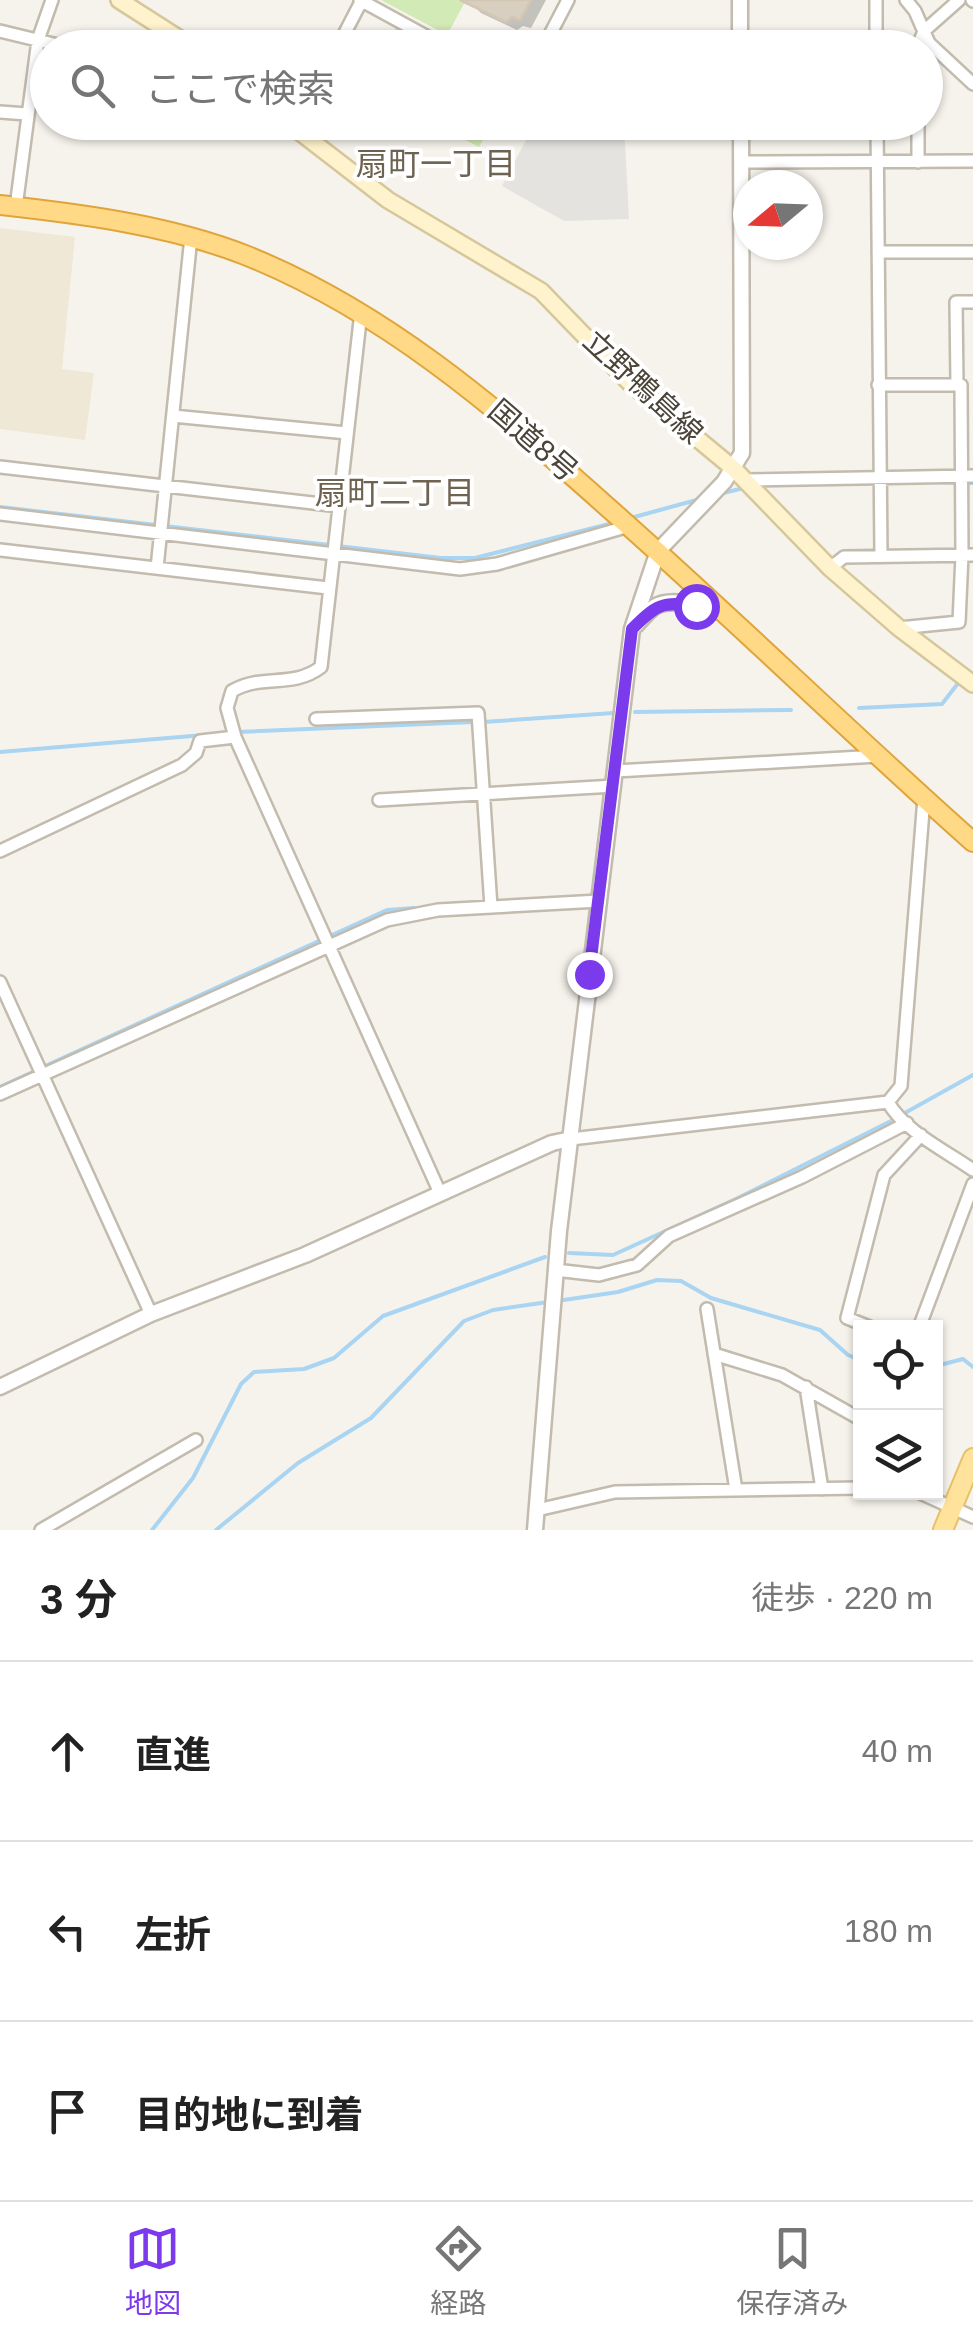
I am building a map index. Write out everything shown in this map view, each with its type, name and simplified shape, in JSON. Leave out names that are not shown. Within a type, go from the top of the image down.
[{"type":"highway","name":"国道8号","points":[[8,206],[118,222],[191,238],[243,254],[361,312],[470,386],[658,551],[973,842]]},
{"type":"main road","points":[[120,0],[166,30]]},
{"type":"main road","name":"立野鴨島線","points":[[313,140],[388,200],[541,291],[629,382],[740,474],[830,568],[899,628],[969,681]]},
{"type":"main road","points":[[943,1530],[973,1458]]},
{"type":"street","points":[[42,30],[52,0]]},
{"type":"street","points":[[346,30],[361,0],[415,30]]},
{"type":"street","points":[[552,30],[568,0]]},
{"type":"street","points":[[740,0],[740,30]]},
{"type":"street","points":[[876,0],[876,30]]},
{"type":"street","points":[[906,0],[923,30]]},
{"type":"street","points":[[925,30],[959,0]]},
{"type":"street","points":[[0,31],[30,38]]},
{"type":"street","points":[[943,59],[973,84]]},
{"type":"street","points":[[8,206],[30,94]]},
{"type":"street","points":[[0,112],[27,114]]},
{"type":"street","points":[[535,1530],[555,1270],[632,629],[658,551],[740,474],[744,435],[741,140]]},
{"type":"street","points":[[877,140],[881,556]]},
{"type":"street","points":[[918,140],[918,162]]},
{"type":"street","points":[[742,162],[973,161]]},
{"type":"street","points":[[157,568],[191,238]]},
{"type":"street","points":[[878,252],[973,252]]},
{"type":"street","points":[[899,628],[958,622],[967,555],[964,385],[956,302],[973,302]]},
{"type":"street","points":[[361,312],[321,667],[306,678],[246,683],[232,691],[227,708],[233,731],[440,1193]]},
{"type":"street","points":[[878,385],[964,385]]},
{"type":"street","points":[[173,416],[347,434]]},
{"type":"street","points":[[0,467],[338,506]]},
{"type":"street","points":[[740,474],[879,482],[964,480]]},
{"type":"street","points":[[0,514],[460,569],[497,564],[629,526]]},
{"type":"street","points":[[0,550],[328,588]]},
{"type":"street","points":[[830,568],[844,557],[967,555]]},
{"type":"street","points":[[632,629],[654,607],[664,604],[723,612]]},
{"type":"street","points":[[316,719],[478,713],[491,907]]},
{"type":"street","points":[[0,850],[182,765],[196,753],[200,741],[233,731]]},
{"type":"street","points":[[379,800],[483,794],[615,778],[878,756]]},
{"type":"street","points":[[0,1388],[151,1314],[305,1255],[552,1143],[888,1102],[901,1086],[924,798]]},
{"type":"street","points":[[0,1094],[40,1070],[327,940],[387,920],[438,910],[599,901]]},
{"type":"street","points":[[0,982],[151,1314]]},
{"type":"street","points":[[888,1102],[893,1112],[973,1170]]},
{"type":"street","points":[[555,1270],[599,1275],[638,1265],[669,1236],[802,1177],[907,1123]]},
{"type":"street","points":[[853,1320],[847,1318],[884,1176],[921,1134]]},
{"type":"street","points":[[923,1320],[973,1184]]},
{"type":"street","points":[[707,1309],[736,1490]]},
{"type":"street","points":[[714,1354],[782,1374],[853,1415]]},
{"type":"street","points":[[806,1387],[822,1489]]},
{"type":"street","points":[[41,1530],[196,1440]]},
{"type":"street","points":[[537,1510],[615,1492],[853,1488]]},
{"type":"street","points":[[936,1500],[973,1517]]},
{"type":"shaded area","points":[[526,140],[625,140],[629,219],[564,221],[502,186]]},
{"type":"shaded area","points":[[0,228],[75,237],[62,369],[94,373],[85,440],[0,429]]},
{"type":"green space","points":[[381,0],[466,0],[450,30],[438,30]]},
{"type":"building","points":[[460,0],[531,0],[520,20],[512,17],[506,22]]},
{"type":"waterway","points":[[928,482],[973,483]]},
{"type":"waterway","points":[[719,494],[744,488]]},
{"type":"waterway","points":[[627,519],[700,499]]},
{"type":"waterway","points":[[0,507],[441,558],[475,558],[613,523]]},
{"type":"waterway","points":[[859,708],[942,704],[959,682]]},
{"type":"waterway","points":[[635,712],[791,710]]},
{"type":"waterway","points":[[483,722],[613,713]]},
{"type":"waterway","points":[[238,732],[473,722]]},
{"type":"waterway","points":[[0,752],[204,735]]},
{"type":"waterway","points":[[330,936],[387,910],[414,908]]},
{"type":"waterway","points":[[43,1067],[321,940]]},
{"type":"waterway","points":[[0,1087],[35,1071]]},
{"type":"waterway","points":[[903,1114],[973,1075]]},
{"type":"waterway","points":[[569,1253],[613,1255],[895,1119]]},
{"type":"waterway","points":[[152,1530],[193,1478],[241,1384],[254,1372],[304,1369],[334,1358],[383,1316],[545,1257]]},
{"type":"waterway","points":[[557,1301],[618,1292],[657,1280],[681,1281],[711,1298],[820,1330],[853,1357]]},
{"type":"waterway","points":[[216,1530],[298,1463],[371,1418],[464,1321],[493,1310],[548,1302]]},
{"type":"waterway","points":[[943,1364],[963,1359],[973,1367]]},
{"type":"district","name":"扇町一丁目","points":[[436,164]]},
{"type":"district","name":"扇町二丁目","points":[[395,493]]},
{"type":"route","points":[[589,974],[632,629],[654,607],[675,603],[696,606]]}]
